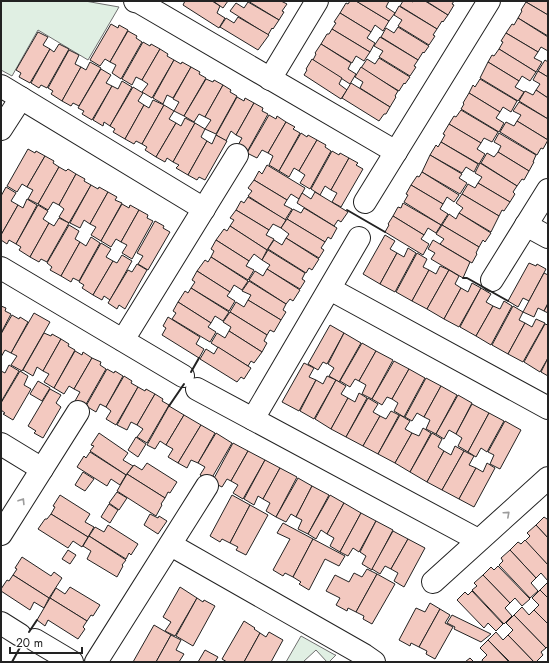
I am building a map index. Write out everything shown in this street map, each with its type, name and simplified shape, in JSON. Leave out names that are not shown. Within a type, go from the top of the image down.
[{"type":"street","points":[[138,1],[396,152]]},
{"type":"street","points":[[270,79],[317,1]]},
{"type":"street","points":[[366,202],[489,1]]},
{"type":"street","points":[[1,86],[9,112],[204,209]]},
{"type":"street","points":[[123,340],[237,156]]},
{"type":"street","points":[[492,280],[548,190]]},
{"type":"street","points":[[526,225],[548,237]]},
{"type":"street","points":[[253,419],[359,238]]},
{"type":"street","points":[[1,268],[253,419],[478,540]]},
{"type":"street","points":[[330,289],[548,408]]},
{"type":"street","points":[[1,534],[78,412]]},
{"type":"street","points":[[1,444],[42,469]]},
{"type":"street","points":[[433,582],[548,478]]},
{"type":"street","points":[[96,662],[207,486]]},
{"type":"street","points":[[171,545],[365,660]]},
{"type":"street","points":[[1,623],[72,662]]},
{"type":"green space","points":[[1,1],[85,1],[119,7],[88,60],[38,30],[12,76],[1,70]]},
{"type":"green space","points":[[301,636],[336,655],[329,662],[327,662],[316,650],[303,662],[286,662]]},
{"type":"building","points":[[185,1],[212,1],[220,6],[217,13],[225,18],[219,28],[183,5]]},
{"type":"building","points":[[213,1],[228,1],[223,8]]},
{"type":"building","points":[[248,1],[281,1],[287,4],[282,11],[284,12],[279,20]]},
{"type":"building","points":[[350,1],[356,1],[389,21],[383,31],[375,25],[371,32],[340,13],[346,3],[348,4]]},
{"type":"building","points":[[356,1],[389,1],[386,7],[395,13],[389,21]]},
{"type":"building","points":[[403,1],[425,1],[448,15],[437,29],[400,6]]},
{"type":"building","points":[[426,1],[454,1],[452,4],[454,5],[448,15]]},
{"type":"building","points":[[548,1],[548,15],[526,2]]},
{"type":"building","points":[[248,2],[279,20],[268,35],[230,11],[236,3],[244,8]]},
{"type":"building","points":[[526,2],[548,15],[548,36],[518,18]]},
{"type":"building","points":[[399,6],[437,29],[433,35],[435,36],[429,45],[398,26],[402,20],[394,15]]},
{"type":"building","points":[[340,13],[371,32],[367,38],[375,43],[370,52],[332,29],[336,23],[334,22]]},
{"type":"building","points":[[238,17],[269,35],[258,50],[220,27],[226,18],[234,23]]},
{"type":"building","points":[[518,18],[548,37],[548,51],[541,47],[538,52],[506,33],[512,24],[514,25]]},
{"type":"building","points":[[111,24],[118,28],[119,25],[128,30],[110,62],[105,59],[100,66],[90,60]]},
{"type":"building","points":[[398,27],[429,46],[418,60],[381,37],[386,28],[394,33]]},
{"type":"building","points":[[332,29],[370,52],[364,61],[356,56],[352,63],[321,44]]},
{"type":"building","points":[[128,31],[137,36],[136,38],[142,42],[121,79],[112,73],[116,65],[110,62]]},
{"type":"building","points":[[38,32],[48,37],[43,45],[50,49],[30,83],[19,77],[21,73],[16,70]]},
{"type":"building","points":[[506,33],[538,52],[534,58],[542,62],[536,72],[499,49],[503,42],[501,41]]},
{"type":"building","points":[[380,37],[418,60],[414,66],[416,67],[410,76],[379,57],[383,51],[374,46]]},
{"type":"building","points":[[143,42],[160,49],[142,80],[136,77],[132,85],[122,79]]},
{"type":"building","points":[[59,44],[69,49],[47,88],[41,85],[39,88],[31,83],[50,49],[54,52]]},
{"type":"building","points":[[321,44],[351,63],[348,69],[356,74],[350,84],[313,60],[316,54],[315,53]]},
{"type":"building","points":[[160,49],[174,60],[152,98],[142,92],[148,84],[142,80]]},
{"type":"building","points":[[499,49],[536,72],[530,81],[522,76],[519,81],[488,62],[492,55],[494,56]]},
{"type":"building","points":[[69,50],[79,55],[75,64],[81,67],[62,101],[51,94],[53,91],[48,88]]},
{"type":"building","points":[[379,58],[410,77],[399,91],[361,68],[367,59],[375,64]]},
{"type":"building","points":[[312,59],[342,78],[339,84],[347,90],[341,99],[304,75]]},
{"type":"building","points":[[174,60],[191,67],[173,98],[167,95],[163,104],[153,98]]},
{"type":"building","points":[[545,60],[548,62],[548,77],[538,71]]},
{"type":"building","points":[[90,62],[101,68],[79,106],[73,103],[71,106],[62,101],[81,67],[86,70]]},
{"type":"building","points":[[488,62],[519,81],[515,87],[524,92],[518,101],[480,78]]},
{"type":"building","points":[[191,67],[200,72],[199,74],[206,78],[184,116],[174,111],[179,102],[173,99]]},
{"type":"building","points":[[361,67],[398,91],[390,107],[360,88],[363,82],[355,77]]},
{"type":"building","points":[[101,69],[111,75],[106,83],[112,86],[92,120],[82,114],[84,111],[78,108]]},
{"type":"building","points":[[538,71],[548,77],[548,98],[536,90],[540,84],[533,80]]},
{"type":"building","points":[[206,79],[213,82],[214,80],[223,85],[205,117],[199,114],[194,122],[184,116]]},
{"type":"building","points":[[480,79],[517,101],[511,112],[503,107],[500,112],[469,93],[473,85],[475,87]]},
{"type":"building","points":[[122,81],[132,87],[110,126],[104,122],[103,126],[93,120],[112,86],[118,89]]},
{"type":"building","points":[[351,83],[390,107],[379,121],[342,98]]},
{"type":"building","points":[[223,85],[237,96],[216,134],[205,129],[211,120],[205,117]]},
{"type":"building","points":[[133,87],[143,93],[138,101],[144,105],[125,139],[113,132],[115,129],[110,126]]},
{"type":"building","points":[[536,90],[548,98],[548,119],[519,101],[525,91],[533,95]]},
{"type":"building","points":[[469,93],[500,112],[496,118],[504,123],[499,132],[461,109]]},
{"type":"building","points":[[237,97],[244,101],[245,98],[254,103],[236,135],[231,131],[226,141],[216,135]]},
{"type":"building","points":[[153,100],[164,105],[142,144],[136,141],[134,144],[125,139],[144,105],[149,108]]},
{"type":"building","points":[[519,102],[548,119],[548,140],[517,121],[521,115],[513,111]]},
{"type":"building","points":[[254,103],[263,108],[262,111],[268,114],[247,152],[237,147],[242,138],[236,135]]},
{"type":"building","points":[[164,105],[174,111],[169,119],[176,123],[156,157],[145,150],[147,147],[142,144]]},
{"type":"building","points":[[461,110],[498,132],[492,142],[484,138],[481,143],[449,124],[454,116],[456,117]]},
{"type":"building","points":[[269,115],[276,119],[277,116],[286,122],[268,153],[262,150],[257,158],[247,153]]},
{"type":"building","points":[[185,118],[195,123],[173,162],[167,158],[165,162],[156,157],[176,123],[181,126]]},
{"type":"building","points":[[517,121],[548,140],[543,149],[541,148],[537,155],[500,132],[506,122],[514,126]]},
{"type":"building","points":[[286,122],[295,127],[293,129],[300,133],[279,171],[269,165],[273,156],[268,153]]},
{"type":"building","points":[[195,123],[205,129],[201,137],[207,141],[188,175],[176,168],[179,165],[173,162]]},
{"type":"building","points":[[449,124],[481,143],[477,149],[485,154],[479,164],[441,142],[445,135],[443,134]]},
{"type":"building","points":[[301,133],[307,137],[308,135],[317,140],[299,171],[294,168],[289,177],[279,171]]},
{"type":"building","points":[[499,133],[536,155],[529,171],[498,152],[501,146],[494,142]]},
{"type":"building","points":[[216,135],[227,141],[205,180],[199,177],[197,180],[188,175],[207,141],[212,144]]},
{"type":"building","points":[[317,140],[326,145],[325,147],[331,151],[310,189],[300,183],[305,175],[299,171]]},
{"type":"building","points":[[441,142],[478,164],[474,172],[466,167],[462,173],[430,155],[436,145],[438,147]]},
{"type":"building","points":[[28,149],[45,156],[27,187],[22,184],[17,192],[7,186]]},
{"type":"building","points":[[332,151],[349,158],[331,190],[325,186],[320,195],[311,189]]},
{"type":"building","points":[[498,152],[529,171],[524,180],[522,179],[517,186],[481,163],[487,153],[494,157]]},
{"type":"building","points":[[430,155],[462,174],[459,178],[467,183],[460,194],[422,172]]},
{"type":"building","points":[[45,156],[54,161],[53,163],[59,167],[38,204],[28,199],[33,190],[27,187]]},
{"type":"building","points":[[349,158],[358,163],[356,165],[363,169],[341,207],[332,202],[337,193],[331,190]]},
{"type":"building","points":[[480,163],[517,186],[513,192],[515,194],[510,202],[478,183],[482,177],[475,173]]},
{"type":"building","points":[[267,165],[305,188],[299,199],[291,194],[287,200],[254,180],[259,171],[262,174]]},
{"type":"building","points":[[59,167],[66,171],[68,169],[76,174],[59,205],[53,202],[48,210],[38,204]]},
{"type":"building","points":[[422,172],[459,195],[454,202],[447,197],[443,204],[411,185],[417,176],[419,177]]},
{"type":"building","points":[[76,174],[85,179],[84,181],[91,185],[69,223],[59,217],[64,209],[59,205]]},
{"type":"building","points":[[254,180],[287,200],[284,205],[292,209],[285,220],[248,196],[252,191],[248,188]]},
{"type":"building","points":[[478,183],[510,202],[504,211],[502,210],[499,216],[462,194],[468,184],[475,188]]},
{"type":"building","points":[[91,185],[108,192],[90,224],[84,220],[80,228],[70,223]]},
{"type":"building","points":[[411,185],[443,204],[440,209],[448,214],[441,225],[404,202]]},
{"type":"building","points":[[6,187],[16,193],[11,201],[18,205],[1,235],[1,196]]},
{"type":"building","points":[[108,192],[117,197],[115,200],[122,203],[101,241],[91,235],[96,227],[90,224]]},
{"type":"building","points":[[315,192],[348,212],[341,222],[338,220],[334,226],[297,203],[302,193],[311,199]]},
{"type":"building","points":[[462,194],[499,216],[491,232],[459,213],[463,208],[456,203]]},
{"type":"building","points":[[248,197],[286,220],[281,228],[273,224],[269,230],[236,210],[241,201],[244,203]]},
{"type":"building","points":[[27,199],[37,205],[16,244],[9,240],[7,244],[1,240],[1,235],[18,205],[23,208]]},
{"type":"building","points":[[403,203],[441,225],[436,233],[428,228],[424,235],[393,216],[398,207],[401,208]]},
{"type":"building","points":[[122,204],[129,208],[130,205],[139,210],[121,242],[116,239],[111,247],[101,241]]},
{"type":"building","points":[[38,205],[48,211],[43,219],[49,223],[30,257],[19,250],[21,247],[16,244]]},
{"type":"building","points":[[304,208],[337,228],[331,239],[328,237],[325,242],[287,219],[293,209],[301,213]]},
{"type":"building","points":[[139,210],[148,215],[147,218],[153,221],[132,259],[122,253],[127,245],[121,242]]},
{"type":"building","points":[[236,210],[269,230],[266,235],[274,239],[267,250],[230,226],[234,220],[230,218]]},
{"type":"building","points":[[459,213],[491,233],[485,242],[483,240],[479,247],[442,225],[449,214],[456,219]]},
{"type":"building","points":[[393,216],[424,235],[421,239],[429,244],[423,255],[385,232]]},
{"type":"building","points":[[59,218],[69,223],[47,262],[41,259],[39,262],[30,257],[49,223],[54,226]]},
{"type":"building","points":[[287,219],[325,242],[321,248],[324,250],[319,258],[286,238],[289,234],[281,228]]},
{"type":"building","points":[[155,221],[164,226],[163,228],[170,232],[148,270],[138,264],[143,256],[137,253]]},
{"type":"building","points":[[69,225],[79,231],[75,239],[80,242],[61,276],[50,270],[52,267],[47,263]]},
{"type":"building","points":[[442,225],[479,247],[472,263],[440,244],[444,239],[436,234]]},
{"type":"building","points":[[230,226],[267,250],[262,260],[254,254],[249,261],[216,240],[224,229],[227,231]]},
{"type":"building","points":[[385,235],[395,241],[390,249],[397,253],[380,284],[363,274]]},
{"type":"building","points":[[91,237],[100,243],[79,281],[73,278],[71,282],[61,276],[80,242],[86,246]]},
{"type":"building","points":[[286,238],[319,259],[312,270],[309,268],[306,273],[268,249],[274,240],[282,245]]},
{"type":"building","points":[[216,240],[249,261],[246,266],[254,270],[248,280],[211,257],[214,251],[211,249]]},
{"type":"building","points":[[433,240],[470,262],[463,278],[431,259],[435,253],[428,249]]},
{"type":"building","points":[[101,243],[111,249],[106,257],[113,261],[93,295],[82,288],[84,285],[79,282]]},
{"type":"building","points":[[408,248],[416,253],[395,292],[380,284],[397,253],[404,257]]},
{"type":"building","points":[[268,250],[305,273],[302,279],[305,281],[300,289],[267,269],[270,265],[262,260]]},
{"type":"building","points":[[417,253],[427,259],[423,267],[429,270],[412,301],[396,292]]},
{"type":"building","points":[[122,255],[132,261],[110,300],[104,296],[102,300],[93,295],[113,261],[117,263]]},
{"type":"building","points":[[211,257],[248,281],[242,290],[234,285],[230,292],[197,271],[205,260],[208,262]]},
{"type":"building","points":[[529,263],[536,266],[537,264],[546,269],[529,301],[523,298],[518,307],[508,301]]},
{"type":"building","points":[[137,264],[147,270],[125,309],[119,305],[117,309],[108,303],[128,270],[132,272]]},
{"type":"building","points":[[440,266],[449,270],[427,309],[412,301],[429,270],[436,274]]},
{"type":"building","points":[[267,269],[300,290],[293,301],[290,299],[286,304],[249,280],[255,271],[263,276]]},
{"type":"building","points":[[449,270],[459,276],[455,284],[461,288],[444,319],[427,309]]},
{"type":"building","points":[[197,271],[230,292],[227,296],[235,301],[229,311],[191,288],[195,282],[192,280]]},
{"type":"building","points":[[544,273],[548,275],[548,303],[544,311],[538,308],[534,317],[523,312]]},
{"type":"building","points":[[249,281],[286,304],[283,310],[286,312],[281,320],[248,300],[251,295],[242,291]]},
{"type":"building","points":[[472,283],[481,288],[459,327],[444,319],[461,288],[468,292]]},
{"type":"building","points":[[191,288],[229,312],[223,321],[215,316],[211,323],[178,302],[185,291],[188,293]]},
{"type":"building","points":[[481,288],[491,294],[486,302],[493,306],[476,336],[460,327]]},
{"type":"building","points":[[248,300],[281,320],[274,332],[270,330],[267,335],[230,312],[236,302],[244,307]]},
{"type":"building","points":[[504,301],[512,306],[491,345],[476,336],[493,306],[500,309]]},
{"type":"building","points":[[178,302],[211,323],[208,327],[216,332],[210,342],[172,319],[176,313],[173,311]]},
{"type":"building","points":[[548,304],[548,313],[544,311]]},
{"type":"building","points":[[1,306],[6,308],[5,311],[11,314],[1,333]]},
{"type":"building","points":[[513,306],[523,312],[519,320],[525,323],[508,354],[492,345]]},
{"type":"building","points":[[230,312],[267,335],[264,341],[267,343],[262,352],[229,331],[231,327],[223,322]]},
{"type":"building","points":[[34,313],[50,322],[22,371],[11,365],[17,356],[11,353]]},
{"type":"building","points":[[12,315],[19,319],[20,317],[28,322],[11,353],[5,350],[1,357],[1,334]]},
{"type":"building","points":[[168,317],[200,337],[196,344],[204,349],[199,358],[162,335],[166,328],[163,326]]},
{"type":"building","points":[[536,319],[545,323],[523,362],[508,354],[525,323],[532,327]]},
{"type":"building","points":[[545,324],[548,325],[548,358],[540,372],[524,362]]},
{"type":"building","points":[[330,325],[344,333],[327,364],[323,362],[318,370],[308,364]]},
{"type":"building","points":[[229,331],[262,352],[254,363],[251,361],[248,366],[211,343],[217,333],[225,338]]},
{"type":"building","points":[[44,333],[51,336],[52,334],[61,339],[43,371],[37,367],[33,376],[23,370]]},
{"type":"building","points":[[344,333],[361,343],[339,382],[329,376],[334,368],[328,364]]},
{"type":"building","points":[[61,339],[75,350],[54,388],[44,382],[49,374],[43,371]]},
{"type":"building","points":[[362,343],[376,351],[359,381],[355,379],[350,387],[340,381]]},
{"type":"building","points":[[218,347],[251,368],[244,379],[241,377],[237,382],[200,359],[206,349],[214,354]]},
{"type":"building","points":[[75,351],[82,355],[83,352],[92,358],[74,389],[69,386],[64,394],[54,388]]},
{"type":"building","points":[[376,351],[393,360],[372,399],[362,394],[366,385],[359,381]]},
{"type":"building","points":[[92,358],[101,362],[100,365],[106,369],[85,406],[75,401],[80,392],[74,389]]},
{"type":"building","points":[[548,358],[548,376],[541,372]]},
{"type":"building","points":[[394,361],[409,369],[392,399],[387,397],[382,405],[372,399]]},
{"type":"building","points":[[304,363],[314,368],[309,377],[316,380],[299,411],[282,402]]},
{"type":"building","points":[[9,365],[19,371],[1,402],[1,371],[5,373]]},
{"type":"building","points":[[107,369],[114,373],[115,371],[123,376],[106,407],[100,404],[96,412],[86,406]]},
{"type":"building","points":[[409,369],[425,378],[404,417],[394,411],[398,403],[392,399]]},
{"type":"building","points":[[20,371],[28,376],[24,385],[31,389],[13,420],[3,414],[5,413],[1,410],[1,403]]},
{"type":"building","points":[[124,376],[138,387],[116,425],[106,419],[111,411],[106,407]]},
{"type":"building","points":[[327,376],[336,380],[314,419],[300,411],[316,380],[323,384]]},
{"type":"building","points":[[426,378],[441,386],[424,417],[417,413],[412,421],[405,417]]},
{"type":"building","points":[[336,380],[346,386],[341,394],[348,398],[331,429],[315,419]]},
{"type":"building","points":[[38,381],[50,388],[42,401],[30,394]]},
{"type":"building","points":[[441,386],[457,395],[436,434],[426,429],[430,420],[424,417]]},
{"type":"building","points":[[138,387],[155,394],[137,425],[131,422],[127,430],[117,425]]},
{"type":"building","points":[[50,389],[61,395],[56,403],[61,407],[43,438],[34,433],[36,431],[28,426]]},
{"type":"building","points":[[359,393],[367,398],[346,437],[331,429],[348,398],[355,402]]},
{"type":"building","points":[[155,394],[169,405],[147,443],[137,437],[143,429],[137,425]]},
{"type":"building","points":[[458,395],[472,403],[456,434],[449,430],[444,439],[436,434]]},
{"type":"building","points":[[368,398],[378,404],[373,412],[380,416],[363,446],[346,437]]},
{"type":"building","points":[[472,404],[489,413],[468,452],[458,446],[462,438],[456,434]]},
{"type":"building","points":[[169,406],[184,415],[166,445],[160,441],[155,449],[147,445]]},
{"type":"building","points":[[391,411],[399,415],[378,454],[363,446],[380,416],[386,419]]},
{"type":"building","points":[[489,413],[504,421],[487,452],[481,448],[476,457],[468,452]]},
{"type":"building","points":[[184,415],[201,425],[178,463],[168,457],[173,449],[166,445]]},
{"type":"building","points":[[400,415],[410,421],[405,429],[412,433],[395,463],[378,454]]},
{"type":"building","points":[[505,421],[521,430],[500,469],[490,464],[494,455],[488,452]]},
{"type":"building","points":[[201,425],[215,433],[198,463],[191,460],[187,468],[178,463]]},
{"type":"building","points":[[423,428],[431,433],[410,472],[395,463],[412,433],[419,436]]},
{"type":"building","points":[[99,433],[128,453],[123,460],[133,466],[126,475],[90,451],[94,446],[91,445]]},
{"type":"building","points":[[216,433],[232,443],[210,481],[200,475],[205,467],[198,463]]},
{"type":"building","points":[[432,433],[442,439],[438,447],[444,451],[427,482],[410,472]]},
{"type":"building","points":[[136,437],[146,444],[138,457],[128,450]]},
{"type":"building","points":[[233,443],[248,451],[231,481],[227,479],[222,487],[212,482]]},
{"type":"building","points":[[455,446],[464,451],[442,490],[427,482],[444,451],[451,455]]},
{"type":"building","points":[[248,451],[265,460],[243,499],[233,493],[238,485],[231,481]]},
{"type":"building","points":[[464,451],[474,456],[469,465],[476,468],[459,499],[442,490]]},
{"type":"building","points":[[90,452],[126,475],[120,485],[111,479],[107,486],[77,467],[84,456],[86,458]]},
{"type":"building","points":[[265,460],[280,468],[263,499],[258,496],[254,505],[244,499]]},
{"type":"building","points":[[147,463],[177,482],[165,498],[127,474],[134,465],[142,470]]},
{"type":"building","points":[[487,463],[495,468],[474,507],[459,499],[476,468],[483,472]]},
{"type":"building","points":[[280,468],[297,477],[276,517],[266,511],[270,503],[263,499]]},
{"type":"building","points":[[83,472],[94,479],[85,491],[75,485]]},
{"type":"building","points":[[127,474],[165,498],[156,516],[117,491]]},
{"type":"building","points":[[298,478],[312,486],[296,517],[291,514],[286,522],[276,517]]},
{"type":"building","points":[[312,486],[329,495],[308,534],[298,529],[302,520],[296,517]]},
{"type":"building","points":[[117,492],[127,498],[119,510],[109,503]]},
{"type":"building","points":[[60,495],[90,514],[85,522],[94,527],[88,537],[51,514],[55,507],[53,506]]},
{"type":"building","points":[[232,495],[250,505],[230,543],[222,539],[220,542],[210,536]]},
{"type":"building","points":[[330,495],[344,503],[327,534],[321,530],[316,539],[308,534]]},
{"type":"building","points":[[344,503],[361,513],[340,552],[330,546],[334,538],[327,534]]},
{"type":"building","points":[[109,504],[118,510],[110,523],[101,517]]},
{"type":"building","points":[[250,505],[268,515],[246,555],[236,550],[238,547],[230,543]]},
{"type":"building","points":[[361,513],[376,521],[359,552],[353,548],[348,556],[340,552]]},
{"type":"building","points":[[51,514],[88,537],[82,547],[73,541],[68,548],[38,529],[45,519],[47,519]]},
{"type":"building","points":[[150,514],[158,518],[159,516],[167,521],[158,534],[144,525]]},
{"type":"building","points":[[544,517],[547,519],[548,518],[548,538],[536,525]]},
{"type":"building","points":[[376,521],[393,530],[372,570],[362,564],[366,556],[360,552]]},
{"type":"building","points":[[283,523],[313,539],[293,577],[285,573],[283,576],[273,570],[290,539],[277,533]]},
{"type":"building","points":[[108,525],[138,544],[131,555],[129,553],[126,559],[89,536],[95,527],[104,532]]},
{"type":"building","points":[[536,525],[548,538],[548,565],[525,541],[530,536],[527,533]]},
{"type":"building","points":[[393,531],[408,539],[391,569],[385,566],[380,574],[372,569]]},
{"type":"building","points":[[89,536],[126,560],[117,577],[87,559],[91,551],[83,546]]},
{"type":"building","points":[[313,539],[345,556],[339,566],[325,559],[309,590],[299,584],[301,582],[293,577]]},
{"type":"building","points":[[408,539],[425,548],[404,587],[394,581],[398,573],[391,569]]},
{"type":"building","points":[[525,540],[548,565],[548,581],[541,573],[536,578],[510,550],[518,542],[521,544]]},
{"type":"building","points":[[68,550],[76,555],[70,564],[62,559]]},
{"type":"building","points":[[510,550],[536,578],[531,583],[538,591],[530,598],[499,565],[503,561],[501,558]]},
{"type":"building","points":[[22,557],[51,576],[54,572],[62,578],[49,598],[13,575],[17,569],[15,568]]},
{"type":"building","points":[[498,566],[530,599],[522,606],[515,598],[510,603],[483,575],[491,567],[494,570]]},
{"type":"building","points":[[367,569],[377,574],[356,612],[348,608],[347,611],[336,605],[340,598],[326,591],[335,575],[349,582],[354,573],[362,577]]},
{"type":"building","points":[[377,574],[395,584],[372,624],[363,619],[364,616],[356,612]]},
{"type":"building","points":[[13,575],[49,598],[44,608],[34,602],[30,610],[1,591],[7,580],[9,581]]},
{"type":"building","points":[[483,575],[510,603],[505,608],[512,616],[504,624],[472,590],[477,586],[474,583]]},
{"type":"building","points":[[548,582],[548,598],[540,590]]},
{"type":"building","points":[[70,587],[100,605],[93,616],[91,615],[87,621],[50,598],[56,588],[65,594]]},
{"type":"building","points":[[180,587],[197,598],[175,636],[165,631],[171,622],[163,617]]},
{"type":"building","points":[[540,590],[548,598],[548,624],[534,610],[539,605],[532,598]]},
{"type":"building","points":[[472,591],[503,624],[496,631],[488,623],[484,628],[457,600],[465,592],[468,595]]},
{"type":"building","points":[[50,598],[87,621],[83,627],[85,629],[78,639],[48,620],[45,626],[37,620]]},
{"type":"building","points":[[197,598],[203,602],[204,600],[215,606],[193,646],[176,636]]},
{"type":"building","points":[[430,603],[440,609],[419,647],[411,643],[410,646],[399,640],[416,608],[425,612]]},
{"type":"building","points":[[522,607],[529,615],[534,610],[548,624],[548,646],[546,648],[514,615]]},
{"type":"building","points":[[440,609],[450,615],[445,623],[453,627],[435,659],[426,654],[427,651],[419,647]]},
{"type":"building","points":[[452,615],[491,634],[481,642],[454,629],[455,627],[447,623]]},
{"type":"building","points":[[514,615],[546,648],[541,652],[543,655],[536,662],[534,662],[508,635],[513,630],[506,623]]},
{"type":"building","points":[[244,621],[260,633],[244,662],[227,662],[222,659]]},
{"type":"building","points":[[154,625],[171,635],[156,662],[133,662]]},
{"type":"building","points":[[269,632],[283,640],[271,662],[244,662],[260,633],[266,637]]},
{"type":"building","points":[[496,632],[503,640],[508,635],[534,662],[510,662],[488,640]]},
{"type":"building","points":[[171,635],[181,640],[176,650],[184,654],[179,662],[156,662]]},
{"type":"building","points":[[488,640],[509,662],[483,662],[482,660],[487,655],[480,648]]},
{"type":"building","points":[[205,650],[218,657],[215,662],[198,662]]},
{"type":"building","points":[[470,658],[474,662],[465,662]]},
{"type":"wall","points":[[347,210],[385,232]]},
{"type":"wall","points":[[463,278],[467,278],[508,301]]},
{"type":"wall","points":[[191,372],[199,358]]},
{"type":"wall","points":[[169,406],[184,384]]},
{"type":"wall","points":[[29,632],[37,620]]},
{"type":"wall","points":[[12,662],[23,642]]}]
